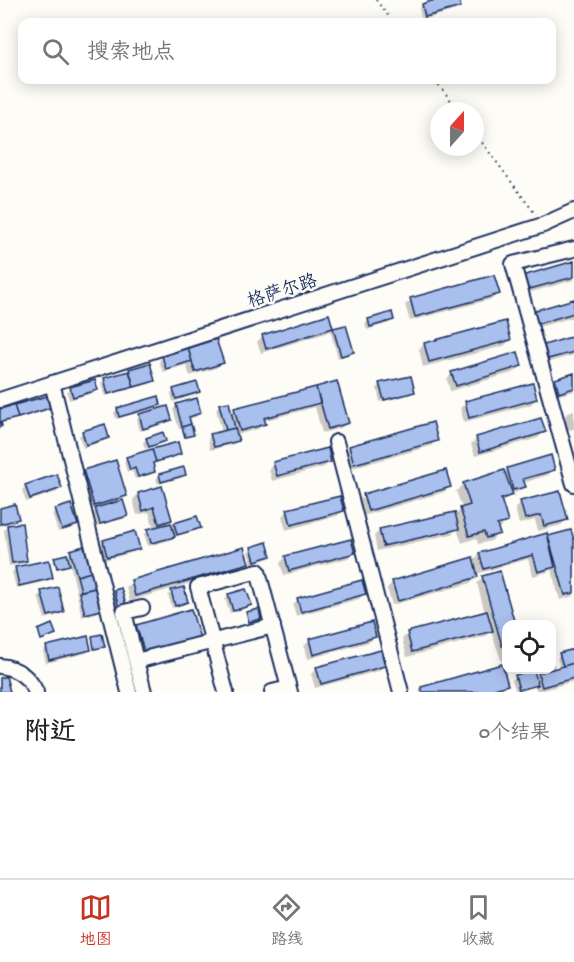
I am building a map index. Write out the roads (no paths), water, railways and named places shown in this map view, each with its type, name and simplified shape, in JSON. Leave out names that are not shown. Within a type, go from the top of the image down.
[{"type":"street","name":"格萨尔路","points":[[0,400],[543,225],[574,211]]},
{"type":"street","points":[[574,249],[513,264],[574,484]]},
{"type":"street","points":[[52,383],[129,692]]},
{"type":"street","points":[[336,442],[401,692]]},
{"type":"street","points":[[226,692],[198,587],[258,571],[289,690],[272,692]]},
{"type":"street","points":[[142,608],[124,612],[144,692]]},
{"type":"street","points":[[136,661],[273,626]]},
{"type":"street","points":[[0,666],[12,667],[31,681],[36,692]]}]
